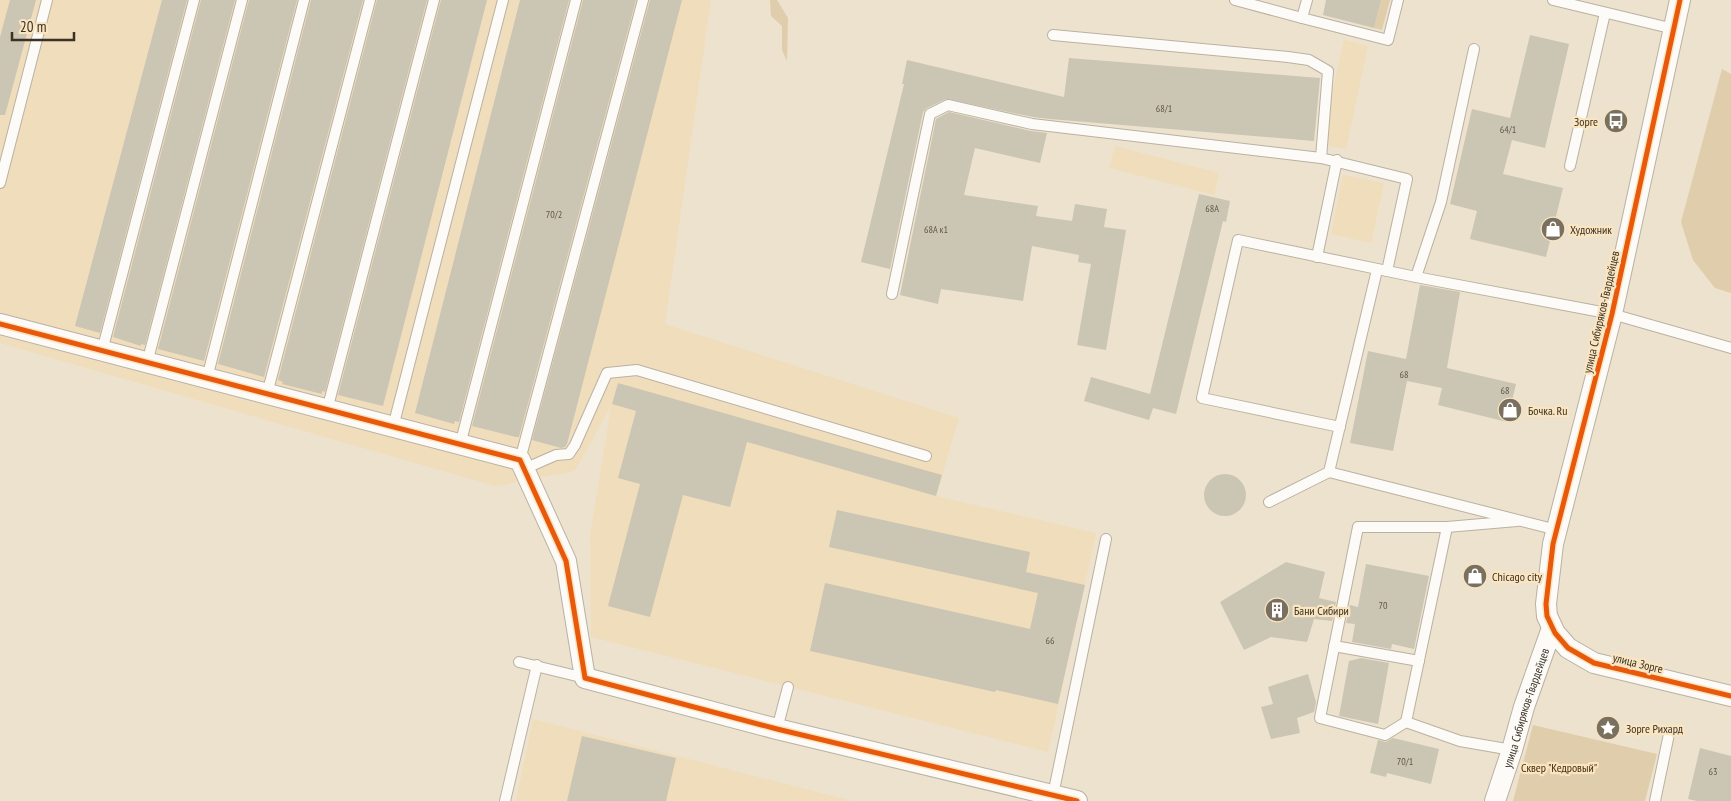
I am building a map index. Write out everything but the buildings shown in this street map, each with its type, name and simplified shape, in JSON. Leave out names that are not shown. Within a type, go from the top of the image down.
[{"type":"street","name":"улица Сибиряков-Гвардейцев","points":[[1495,801],[1524,707],[1552,628],[1547,616],[1546,604],[1553,544],[1612,314],[1680,0]]},
{"type":"street","points":[[0,324],[460,445],[522,465],[566,561],[586,678],[777,729],[1076,801]]},
{"type":"street","name":"улица Зорге","points":[[1552,628],[1568,648],[1594,663],[1731,696]]},
{"type":"lane","points":[[0,183],[47,0]]},
{"type":"lane","points":[[102,351],[194,0]]},
{"type":"lane","points":[[147,363],[242,0]]},
{"type":"lane","points":[[206,378],[304,0]]},
{"type":"lane","points":[[267,394],[370,0]]},
{"type":"lane","points":[[327,410],[434,0]]},
{"type":"lane","points":[[393,427],[503,0]]},
{"type":"lane","points":[[460,445],[576,0]]},
{"type":"lane","points":[[522,465],[643,0]]},
{"type":"lane","points":[[1235,0],[1388,40],[1398,0]]},
{"type":"lane","points":[[1302,18],[1307,0]]},
{"type":"lane","points":[[1553,0],[1674,29]]},
{"type":"lane","points":[[1570,166],[1605,13]]},
{"type":"lane","points":[[1054,35],[1310,60],[1328,71],[1321,158]]},
{"type":"lane","points":[[1416,278],[1440,202],[1474,49]]},
{"type":"lane","points":[[892,294],[930,114],[948,105],[1032,124],[1337,160],[1407,179],[1340,427],[1330,472]]},
{"type":"lane","points":[[1317,257],[1337,160]]},
{"type":"lane","points":[[1340,427],[1202,398],[1238,240],[1416,278],[1612,314],[1731,348]]},
{"type":"lane","points":[[522,465],[556,455],[569,454],[575,445],[607,373],[637,370],[926,456]]},
{"type":"lane","points":[[1269,502],[1330,472],[1557,530]]},
{"type":"lane","points":[[1448,527],[1406,722],[1385,735],[1320,718],[1358,527],[1448,527],[1517,521]]},
{"type":"lane","points":[[1053,794],[1106,539]]},
{"type":"lane","points":[[1334,646],[1419,661]]},
{"type":"lane","points":[[519,662],[586,678]]},
{"type":"lane","points":[[505,801],[537,665]]},
{"type":"lane","points":[[777,729],[788,687]]},
{"type":"lane","points":[[1406,722],[1460,740],[1512,750]]},
{"type":"lane","points":[[1655,801],[1669,734]]},
{"type":"shaded area","points":[[0,0],[711,0],[665,324],[959,418],[936,496],[1096,533],[1048,752],[591,637],[590,535],[611,406],[575,471],[495,486],[0,343]]},
{"type":"shaded area","points":[[1344,40],[1368,46],[1346,149],[1321,144]]},
{"type":"shaded area","points":[[1115,146],[1219,173],[1214,195],[1109,168]]},
{"type":"shaded area","points":[[1343,175],[1384,183],[1371,243],[1331,234]]},
{"type":"shaded area","points":[[533,719],[852,801],[516,801]]},
{"type":"green space","points":[[770,0],[777,0],[788,18],[787,61],[782,50],[782,26],[771,16]]},
{"type":"green space","points":[[1381,0],[1390,0],[1382,30],[1374,28]]},
{"type":"green space","points":[[1722,69],[1731,74],[1731,293],[1715,288],[1693,260],[1681,222]]},
{"type":"green space","name":"Сквер \"Кедровый\"","points":[[1533,725],[1657,754],[1645,801],[1513,801]]},
{"type":"cycle path","points":[[1680,0],[1612,314],[1553,544],[1546,604],[1547,616],[1555,633],[1568,648],[1594,663],[1731,696]]},
{"type":"cycle path","points":[[0,324],[520,460],[566,561],[585,678],[777,729],[1077,801]]},
{"type":"place","name":"Зорге","points":[[1616,121]]},
{"type":"place","name":"Художник","points":[[1553,229]]},
{"type":"place","name":"Бочка. Ru","points":[[1510,410]]},
{"type":"place","name":"Chicago city","points":[[1475,576]]},
{"type":"place","name":"Бани Сибири","points":[[1277,610]]},
{"type":"place","name":"Зорге Рихард","points":[[1608,728]]}]
